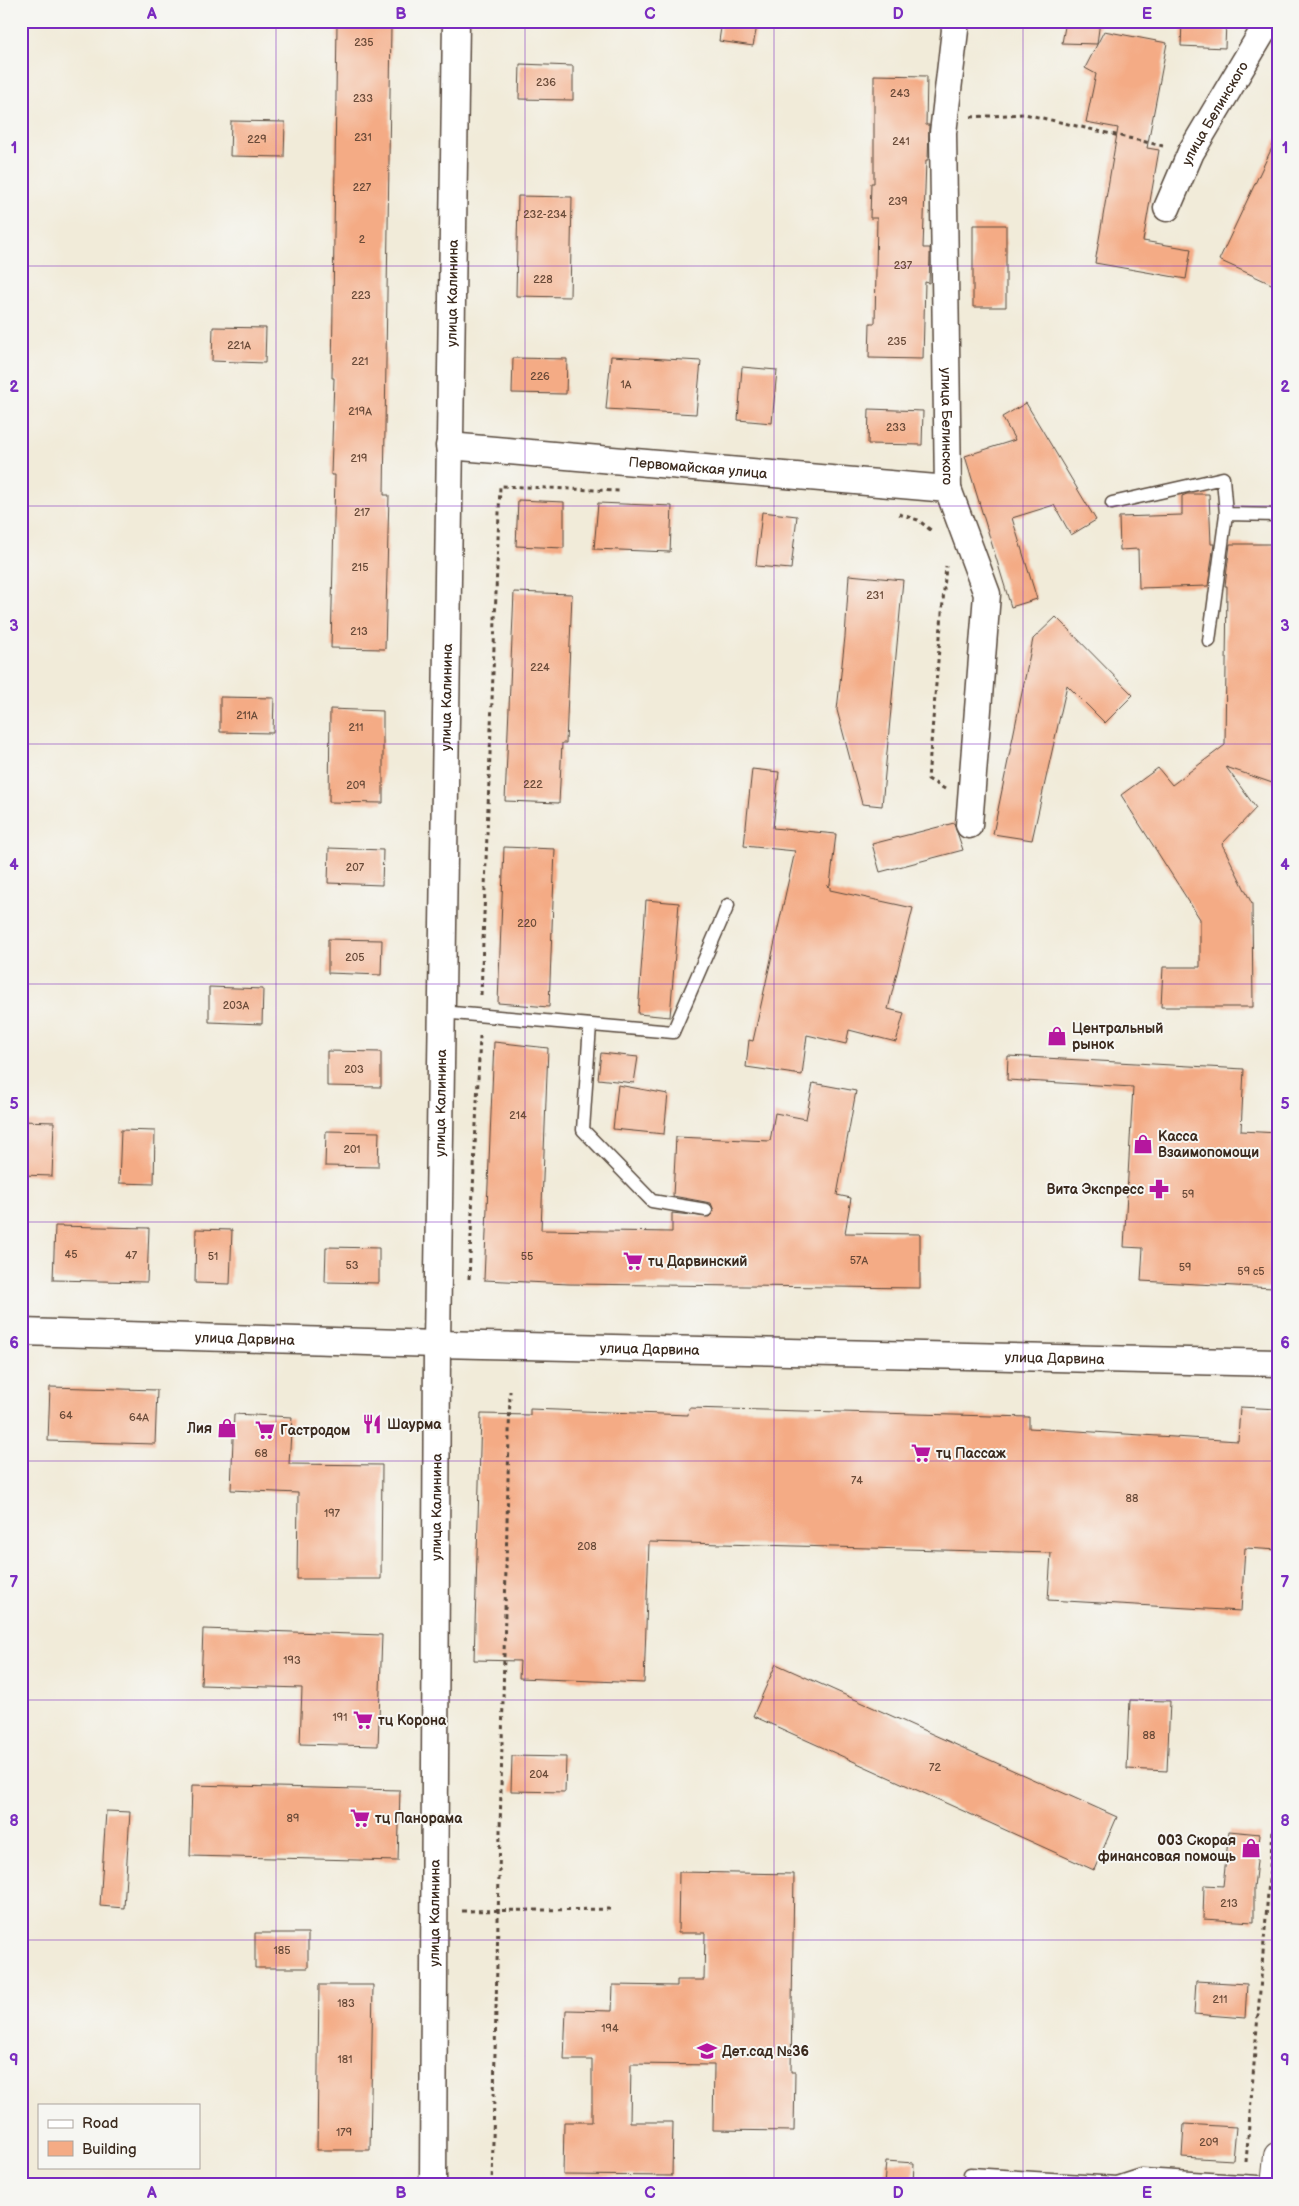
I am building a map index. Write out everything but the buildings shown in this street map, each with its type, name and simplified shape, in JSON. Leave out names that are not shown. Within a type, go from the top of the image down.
[{"type":"street","name":"улица Калинина","points":[[433,2185],[436,1344],[456,21]]},
{"type":"street","name":"улица Белинского","points":[[954,21],[955,30],[943,133],[948,489],[987,594],[969,813]]},
{"type":"street","name":"улица Белинского","points":[[1167,208],[1191,152],[1269,21]]},
{"type":"street","name":"Первомайская улица","points":[[449,446],[948,489]]},
{"type":"street","name":"улица Дарвина","points":[[21,1332],[436,1344],[1278,1363]]},
{"type":"street","points":[[1275,2184],[1278,2156]]},
{"type":"lane","points":[[1112,503],[1223,478],[1226,514],[1210,641]]},
{"type":"lane","points":[[1226,514],[1278,515]]},
{"type":"lane","points":[[441,1012],[673,1032],[728,905]]},
{"type":"lane","points":[[590,1025],[583,1130],[652,1202],[706,1210]]},
{"type":"lane","points":[[970,2174],[1117,2183],[1142,2176],[1275,2184]]},
{"type":"path","points":[[943,133],[972,116],[1025,114],[1191,152]]},
{"type":"path","points":[[469,1279],[481,1016],[500,486],[625,491]]},
{"type":"path","points":[[896,513],[918,520],[937,535]]},
{"type":"path","points":[[947,557],[928,779],[969,813]]},
{"type":"path","points":[[492,2185],[510,1391]]},
{"type":"path","points":[[1244,2182],[1278,1770]]},
{"type":"path","points":[[434,1910],[613,1909]]},
{"type":"place","name":"Центральный рынок","points":[[1057,1036]]},
{"type":"place","name":"Касса Взаимопомощи","points":[[1143,1144]]},
{"type":"place","name":"Вита Экспресс","points":[[1159,1189]]},
{"type":"place","name":"тц Дарвинский","points":[[633,1261]]},
{"type":"place","name":"Шаурма","points":[[372,1424]]},
{"type":"place","name":"Лия","points":[[227,1428]]},
{"type":"place","name":"Гастродом","points":[[265,1430]]},
{"type":"place","name":"тц Пассаж","points":[[921,1453]]},
{"type":"place","name":"тц Корона","points":[[363,1720]]},
{"type":"place","name":"тц Панорама","points":[[360,1818]]},
{"type":"place","name":"003 Скорая финансовая помощь","points":[[1251,1848]]},
{"type":"place","name":"Дет.сад №36","points":[[707,2051]]}]
